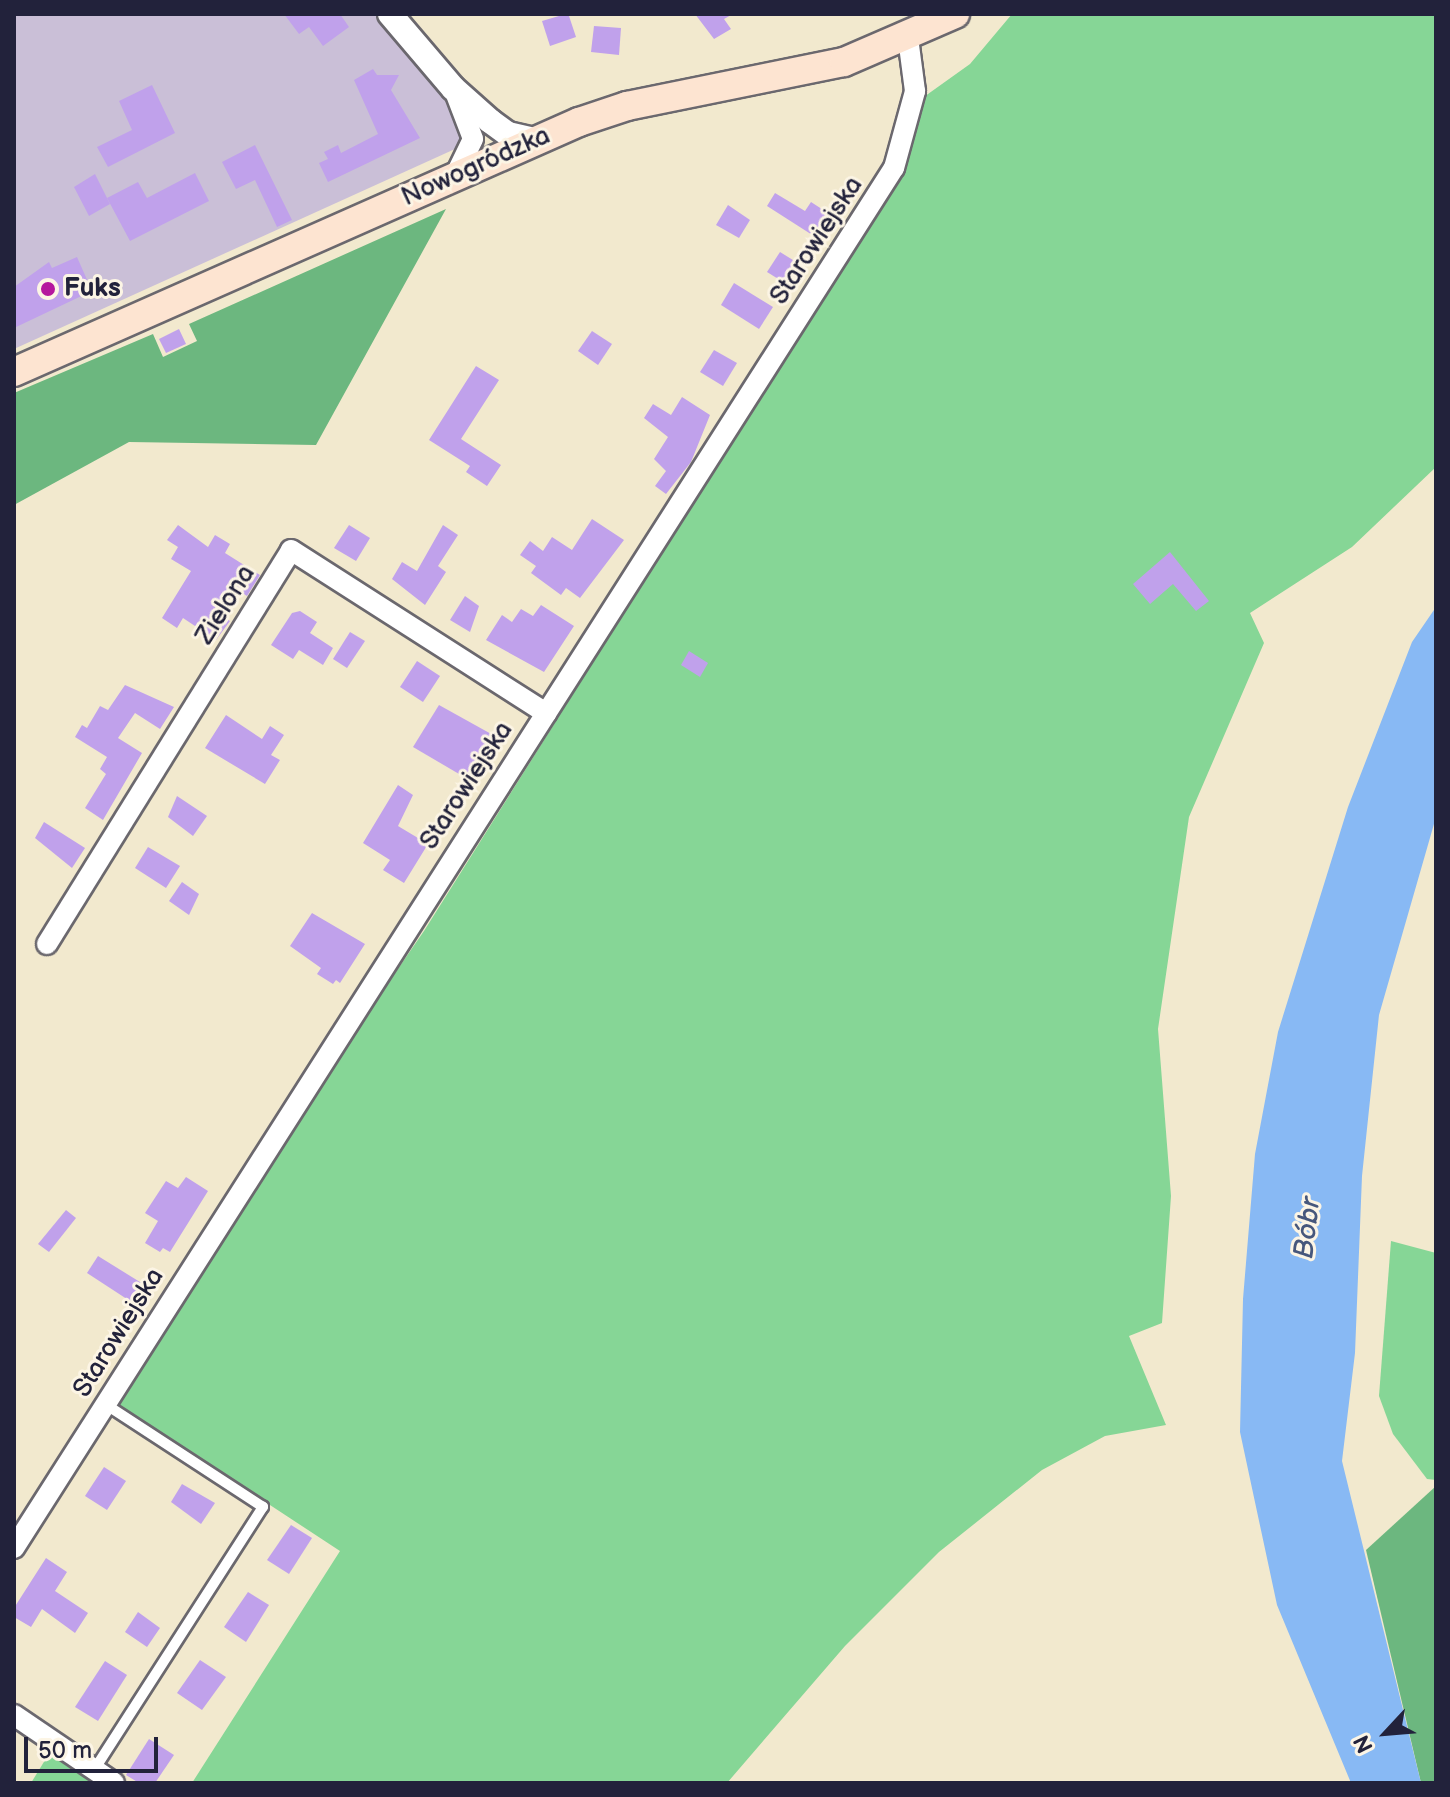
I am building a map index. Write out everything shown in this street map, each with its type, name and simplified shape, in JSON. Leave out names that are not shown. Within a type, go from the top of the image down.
[{"type":"main road","name":"Nowogródzka","points":[[14,372],[535,140],[627,106],[844,62],[908,38],[955,14]]},
{"type":"street","points":[[390,14],[453,88],[508,134],[535,140]]},
{"type":"street","name":"Starowiejska","points":[[14,1548],[894,168],[915,91],[908,38]]},
{"type":"street","points":[[453,88],[473,139],[456,174]]},
{"type":"street","name":"Zielona","points":[[47,944],[291,550],[546,713]]},
{"type":"street","points":[[14,1715],[114,1783]]},
{"type":"lane","points":[[94,1770],[263,1507],[105,1404]]},
{"type":"shaded area","points":[[14,14],[407,14],[488,134],[14,349]]},
{"type":"green space","points":[[1012,14],[1436,14],[1436,467],[1352,547],[1250,613],[1264,643],[1189,817],[1158,1029],[1171,1196],[1162,1323],[1129,1336],[1166,1425],[1105,1436],[1042,1470],[939,1552],[845,1646],[727,1783],[192,1783],[340,1551],[104,1396],[424,931],[556,721],[684,481],[904,138],[914,104],[970,64]]},
{"type":"green space","points":[[446,209],[316,445],[129,442],[14,505],[14,393],[153,334],[163,357],[197,341],[189,324]]},
{"type":"green space","points":[[1391,1241],[1436,1253],[1436,1480],[1427,1479],[1393,1434],[1379,1396]]},
{"type":"green space","points":[[1436,1486],[1436,1783],[1421,1783],[1366,1550]]},
{"type":"green space","points":[[58,1739],[123,1783],[31,1783]]},
{"type":"water","name":"Bóbr","points":[[1436,607],[1436,817],[1379,1015],[1362,1176],[1355,1353],[1342,1461],[1421,1783],[1351,1783],[1277,1605],[1240,1432],[1243,1299],[1255,1154],[1278,1032],[1348,807],[1412,642]]},
{"type":"building","points":[[284,14],[340,14],[349,27],[323,46],[309,27],[299,34]]},
{"type":"building","points":[[695,14],[733,14],[724,19],[731,29],[714,39]]},
{"type":"building","points":[[569,16],[576,37],[550,46],[542,21]]},
{"type":"building","points":[[594,26],[621,28],[619,55],[591,52]]},
{"type":"building","points":[[373,69],[377,75],[399,75],[391,90],[420,138],[328,182],[319,163],[328,159],[324,152],[338,145],[341,153],[378,134],[354,80]]},
{"type":"building","points":[[152,85],[175,133],[108,167],[97,147],[132,130],[119,101]]},
{"type":"building","points":[[255,145],[292,220],[277,227],[255,180],[236,189],[222,162]]},
{"type":"building","points":[[195,173],[209,201],[130,241],[107,198],[138,182],[147,198]]},
{"type":"building","points":[[95,174],[110,204],[89,216],[74,187]]},
{"type":"building","points":[[775,193],[805,211],[811,202],[831,215],[817,238],[767,206]]},
{"type":"building","points":[[728,205],[750,220],[739,238],[716,225]]},
{"type":"building","points":[[780,252],[801,265],[788,285],[767,272]]},
{"type":"building","points":[[77,257],[92,291],[14,328],[14,287],[49,262],[52,268]]},
{"type":"building","points":[[734,283],[773,307],[759,329],[721,305]]},
{"type":"building","points":[[179,329],[186,344],[166,353],[159,339]]},
{"type":"building","points":[[592,331],[612,344],[598,365],[578,351]]},
{"type":"building","points":[[714,350],[737,363],[723,386],[700,372]]},
{"type":"building","points":[[476,366],[499,380],[461,439],[501,465],[487,486],[466,472],[470,466],[429,440]]},
{"type":"building","points":[[682,397],[710,415],[691,462],[666,494],[655,486],[666,471],[654,459],[668,437],[644,418],[653,404],[671,415]]},
{"type":"building","points":[[592,519],[624,540],[580,598],[566,588],[561,595],[531,573],[536,566],[520,555],[530,541],[543,551],[552,537],[572,550]]},
{"type":"building","points":[[178,525],[208,547],[215,535],[230,544],[225,553],[260,575],[247,596],[236,589],[220,614],[230,621],[216,640],[183,618],[177,628],[162,618],[191,571],[171,559],[178,547],[167,540]]},
{"type":"building","points":[[349,525],[370,538],[356,561],[334,548]]},
{"type":"building","points":[[443,525],[458,535],[438,566],[446,572],[425,605],[392,579],[402,562],[417,571]]},
{"type":"building","points":[[1170,552],[1209,601],[1196,611],[1173,584],[1150,604],[1133,584]]},
{"type":"building","points":[[465,596],[479,606],[470,632],[450,620]]},
{"type":"building","points":[[541,605],[574,626],[544,672],[486,640],[502,615],[512,622],[521,609],[533,616]]},
{"type":"building","points":[[300,611],[317,622],[310,633],[333,648],[323,665],[299,650],[293,659],[271,645],[292,613]]},
{"type":"building","points":[[350,632],[365,641],[347,668],[333,659]]},
{"type":"building","points":[[689,651],[708,663],[700,677],[681,665]]},
{"type":"building","points":[[417,661],[440,676],[423,702],[400,687]]},
{"type":"building","points":[[125,685],[174,707],[160,729],[135,713],[118,738],[142,753],[103,820],[85,808],[106,774],[100,769],[107,757],[75,737],[82,725],[87,728],[100,706],[108,710]]},
{"type":"building","points":[[439,705],[493,735],[496,742],[471,781],[413,747]]},
{"type":"building","points":[[226,715],[262,739],[270,726],[284,735],[271,755],[280,760],[265,784],[205,748]]},
{"type":"building","points":[[398,785],[413,795],[398,826],[428,844],[404,883],[383,870],[390,860],[363,843]]},
{"type":"building","points":[[177,796],[207,816],[193,836],[168,817]]},
{"type":"building","points":[[44,822],[85,848],[72,868],[35,838]]},
{"type":"building","points":[[148,847],[180,866],[166,888],[135,868]]},
{"type":"building","points":[[182,882],[199,894],[189,915],[169,901]]},
{"type":"building","points":[[312,913],[365,944],[340,983],[336,980],[333,984],[317,974],[321,968],[290,946]]},
{"type":"building","points":[[186,1177],[208,1191],[170,1252],[163,1248],[160,1252],[145,1243],[158,1221],[145,1213],[166,1181],[178,1188]]},
{"type":"building","points":[[66,1210],[76,1218],[49,1252],[38,1244]]},
{"type":"building","points":[[98,1256],[148,1287],[136,1305],[87,1273]]},
{"type":"building","points":[[104,1467],[126,1481],[107,1510],[85,1496]]},
{"type":"building","points":[[182,1484],[215,1503],[201,1524],[171,1502]]},
{"type":"building","points":[[291,1525],[312,1538],[289,1574],[267,1560]]},
{"type":"building","points":[[46,1558],[67,1572],[55,1591],[88,1613],[75,1633],[42,1609],[31,1627],[14,1617],[14,1608]]},
{"type":"building","points":[[248,1592],[269,1605],[246,1642],[224,1627]]},
{"type":"building","points":[[138,1612],[160,1628],[147,1647],[125,1632]]},
{"type":"building","points":[[200,1660],[226,1677],[202,1710],[177,1693]]},
{"type":"building","points":[[105,1661],[127,1675],[98,1721],[75,1707]]},
{"type":"building","points":[[149,1739],[174,1755],[155,1783],[139,1783],[126,1775]]},
{"type":"place","name":"Fuks","points":[[48,289]]}]
